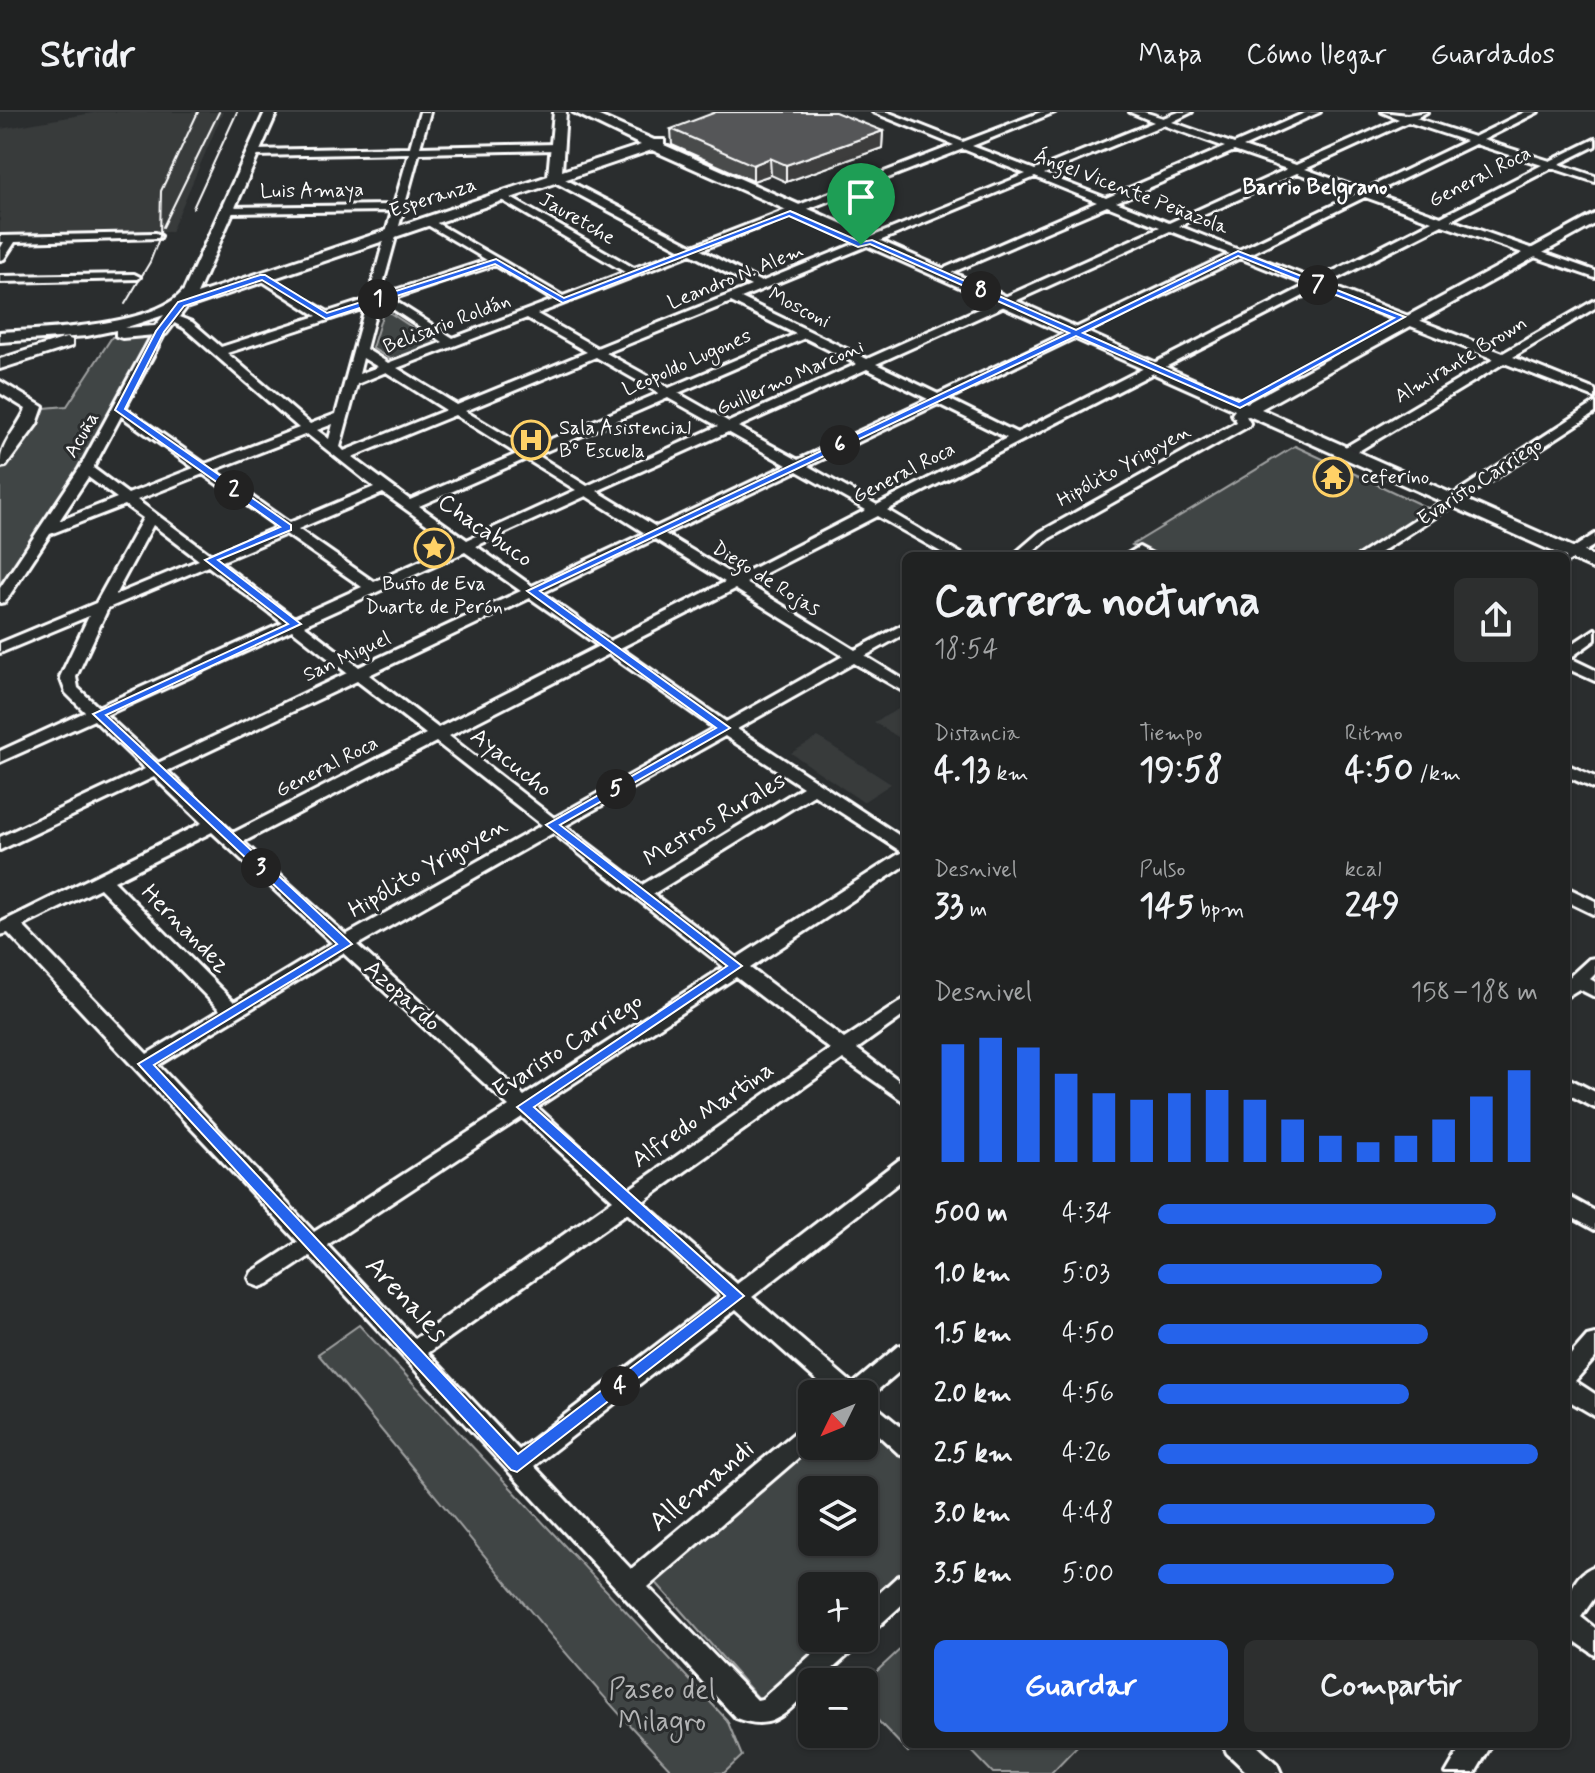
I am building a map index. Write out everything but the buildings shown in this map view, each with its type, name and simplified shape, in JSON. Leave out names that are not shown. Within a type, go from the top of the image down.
[{"type":"main road","name":"Acuña","points":[[152,321],[181,304],[191,291],[271,112]]},
{"type":"main road","points":[[555,178],[560,112]]},
{"type":"main road","points":[[566,112],[650,146]]},
{"type":"main road","points":[[579,112],[1555,552]]},
{"type":"main road","name":"Esperanza","points":[[181,304],[674,138]]},
{"type":"main road","points":[[1242,410],[1595,211]]},
{"type":"main road","points":[[1528,251],[1595,218]]},
{"type":"main road","points":[[865,243],[942,273],[1001,304]]},
{"type":"main road","points":[[0,364],[152,321],[178,298],[203,264]]},
{"type":"main road","points":[[0,337],[97,330],[152,321]]},
{"type":"main road","points":[[30,336],[42,338],[47,343],[39,351]]},
{"type":"main road","points":[[0,386],[31,402],[34,412],[0,462]]},
{"type":"main road","points":[[0,395],[24,409],[28,424]]},
{"type":"main road","points":[[1242,410],[1347,452],[1448,502]]},
{"type":"main road","points":[[1570,558],[1595,564]]},
{"type":"main road","points":[[1570,559],[1595,573]]},
{"type":"street","points":[[338,452],[341,416],[378,300],[396,208],[425,112]]},
{"type":"street","name":"Ángel Vicente Peñazola","points":[[878,112],[1595,394]]},
{"type":"street","points":[[892,117],[907,112]]},
{"type":"street","name":"Belisario Roldán","points":[[350,382],[1050,112]]},
{"type":"street","points":[[1135,112],[1595,275]]},
{"type":"street","name":"Leandro N. Alem","points":[[338,452],[456,411],[1187,112]]},
{"type":"street","points":[[942,273],[1315,112]]},
{"type":"street","points":[[1387,112],[1595,179]]},
{"type":"street","name":"Guillermo Marconi","points":[[0,757],[1422,112]]},
{"type":"street","name":"San Miguel","points":[[0,844],[1533,112]]},
{"type":"street","name":"General Roca","points":[[231,841],[1595,142]]},
{"type":"street","points":[[253,153],[557,147]]},
{"type":"street","name":"Mosconi","points":[[555,178],[760,286]]},
{"type":"street","name":"Jauretche","points":[[502,196],[634,273]]},
{"type":"street","name":"Luis Amaya","points":[[229,210],[396,208]]},
{"type":"street","points":[[428,221],[563,301]]},
{"type":"street","points":[[0,257],[6,239],[156,236]]},
{"type":"street","points":[[221,351],[496,261]]},
{"type":"street","points":[[0,279],[134,277]]},
{"type":"street","points":[[263,277],[326,316]]},
{"type":"street","name":"Mosconi","points":[[732,298],[1020,439]]},
{"type":"street","points":[[378,300],[453,343]]},
{"type":"street","name":"Almirante Brown","points":[[1347,452],[1595,303]]},
{"type":"street","points":[[528,314],[951,552]]},
{"type":"street","name":"Chacabuco","points":[[152,321],[188,325],[307,428],[384,488],[724,728],[902,845]]},
{"type":"street","name":"Acuña","points":[[0,599],[86,469],[120,410],[152,321]]},
{"type":"street","name":"Leopoldo Lugones","points":[[410,505],[805,334]]},
{"type":"street","name":"Diego de Rojas","points":[[360,351],[902,686]]},
{"type":"street","name":"Evaristo Carriego","points":[[1371,552],[1595,407]]},
{"type":"street","points":[[120,410],[374,589]]},
{"type":"street","name":"Hipólito Yrigoyen","points":[[1024,552],[1045,535],[1244,423],[1242,410]]},
{"type":"street","points":[[45,531],[341,416]]},
{"type":"street","name":"Ayacucho","points":[[86,469],[295,624],[640,894],[902,1093]]},
{"type":"street","points":[[0,648],[384,488]]},
{"type":"street","name":"Azopardo","points":[[151,516],[101,607],[68,684],[231,841],[626,1200],[832,1380]]},
{"type":"street","points":[[1570,554],[1595,538]]},
{"type":"street","name":"Hipólito Yrigoyen","points":[[145,1064],[552,825],[902,629]]},
{"type":"street","points":[[1570,652],[1595,633]]},
{"type":"street","points":[[1570,664],[1595,676]]},
{"type":"street","points":[[1570,771],[1595,784]]},
{"type":"street","name":"Mestros Rurales","points":[[640,894],[815,787]]},
{"type":"street","points":[[5,928],[215,824]]},
{"type":"street","name":"Evaristo Carriego","points":[[260,1278],[902,860]]},
{"type":"street","name":"Hernandez","points":[[102,879],[233,1012]]},
{"type":"street","points":[[1570,895],[1595,909]]},
{"type":"street","name":"Arenales","points":[[5,928],[145,1064],[745,1709],[757,1713],[769,1710],[833,1652]]},
{"type":"street","points":[[1572,985],[1595,964]]},
{"type":"street","points":[[1572,985],[1595,990]]},
{"type":"street","name":"Alfredo Martina","points":[[413,1352],[902,1008]]},
{"type":"street","points":[[1570,1086],[1595,1101]]},
{"type":"street","points":[[517,1465],[902,1169]]},
{"type":"street","points":[[1570,1206],[1595,1222]]},
{"type":"street","points":[[1570,1371],[1595,1343]]},
{"type":"street","points":[[874,1380],[902,1356]]},
{"type":"street","points":[[1570,1390],[1595,1406]]},
{"type":"street","points":[[878,1421],[902,1442]]},
{"type":"street","name":"Allemandi","points":[[630,1586],[798,1444]]},
{"type":"street","points":[[1570,1613],[1595,1577]]},
{"type":"street","points":[[878,1610],[902,1589]]},
{"type":"street","points":[[1570,1622],[1595,1643]]},
{"type":"street","points":[[1240,1748],[1268,1773]]},
{"type":"street","points":[[1459,1773],[1476,1748]]},
{"type":"shaded area","points":[[98,112],[223,112],[171,232],[0,234],[0,129]]},
{"type":"shaded area","points":[[902,707],[902,740],[874,722]]},
{"type":"shaded area","points":[[818,737],[891,784],[863,802],[791,753]]},
{"type":"green space","points":[[384,309],[436,343],[392,360],[372,348]]},
{"type":"green space","points":[[156,334],[74,479],[0,589],[0,471],[44,408],[67,406],[112,337]]},
{"type":"green space","points":[[1295,446],[1434,511],[1372,552],[1145,552],[1132,545]]},
{"type":"green space","name":"Paseo del Milagro","points":[[359,1325],[727,1720],[742,1756],[724,1773],[674,1773],[537,1619],[318,1354]]},
{"type":"green space","points":[[878,1431],[902,1453],[902,1589],[878,1610],[878,1572],[798,1572],[798,1652],[833,1652],[815,1668],[798,1668],[798,1684],[769,1710],[652,1578],[798,1458],[798,1460],[878,1460]]},
{"type":"green space","points":[[902,1648],[902,1746],[878,1721],[878,1670]]},
{"type":"green space","points":[[969,1748],[1075,1748],[1051,1773],[993,1773]]},
{"type":"railway","points":[[125,304],[150,262],[160,236],[161,191],[198,112]]},
{"type":"railway","points":[[163,227],[219,112]]},
{"type":"railway","points":[[193,208],[237,112]]},
{"type":"place","name":"Sala Asistencial Bº Escuela","points":[[531,440]]},
{"type":"place","name":"ceferino","points":[[1333,477]]},
{"type":"place","name":"Busto de Eva Duarte de Perón","points":[[434,548]]},
{"type":"district","name":"Barrio Belgrano","points":[[1315,188]]},
{"type":"route","points":[[861,245],[790,213],[563,301],[496,261],[326,316],[263,277],[181,304],[160,331],[120,410],[287,527],[210,560],[295,624],[98,714],[345,944],[145,1064],[517,1465],[736,1296],[524,1107],[736,966],[552,825],[724,728],[532,591],[1067,338],[1076,333],[1238,253],[1401,317],[1240,405],[1076,333],[870,241],[861,245]]}]
